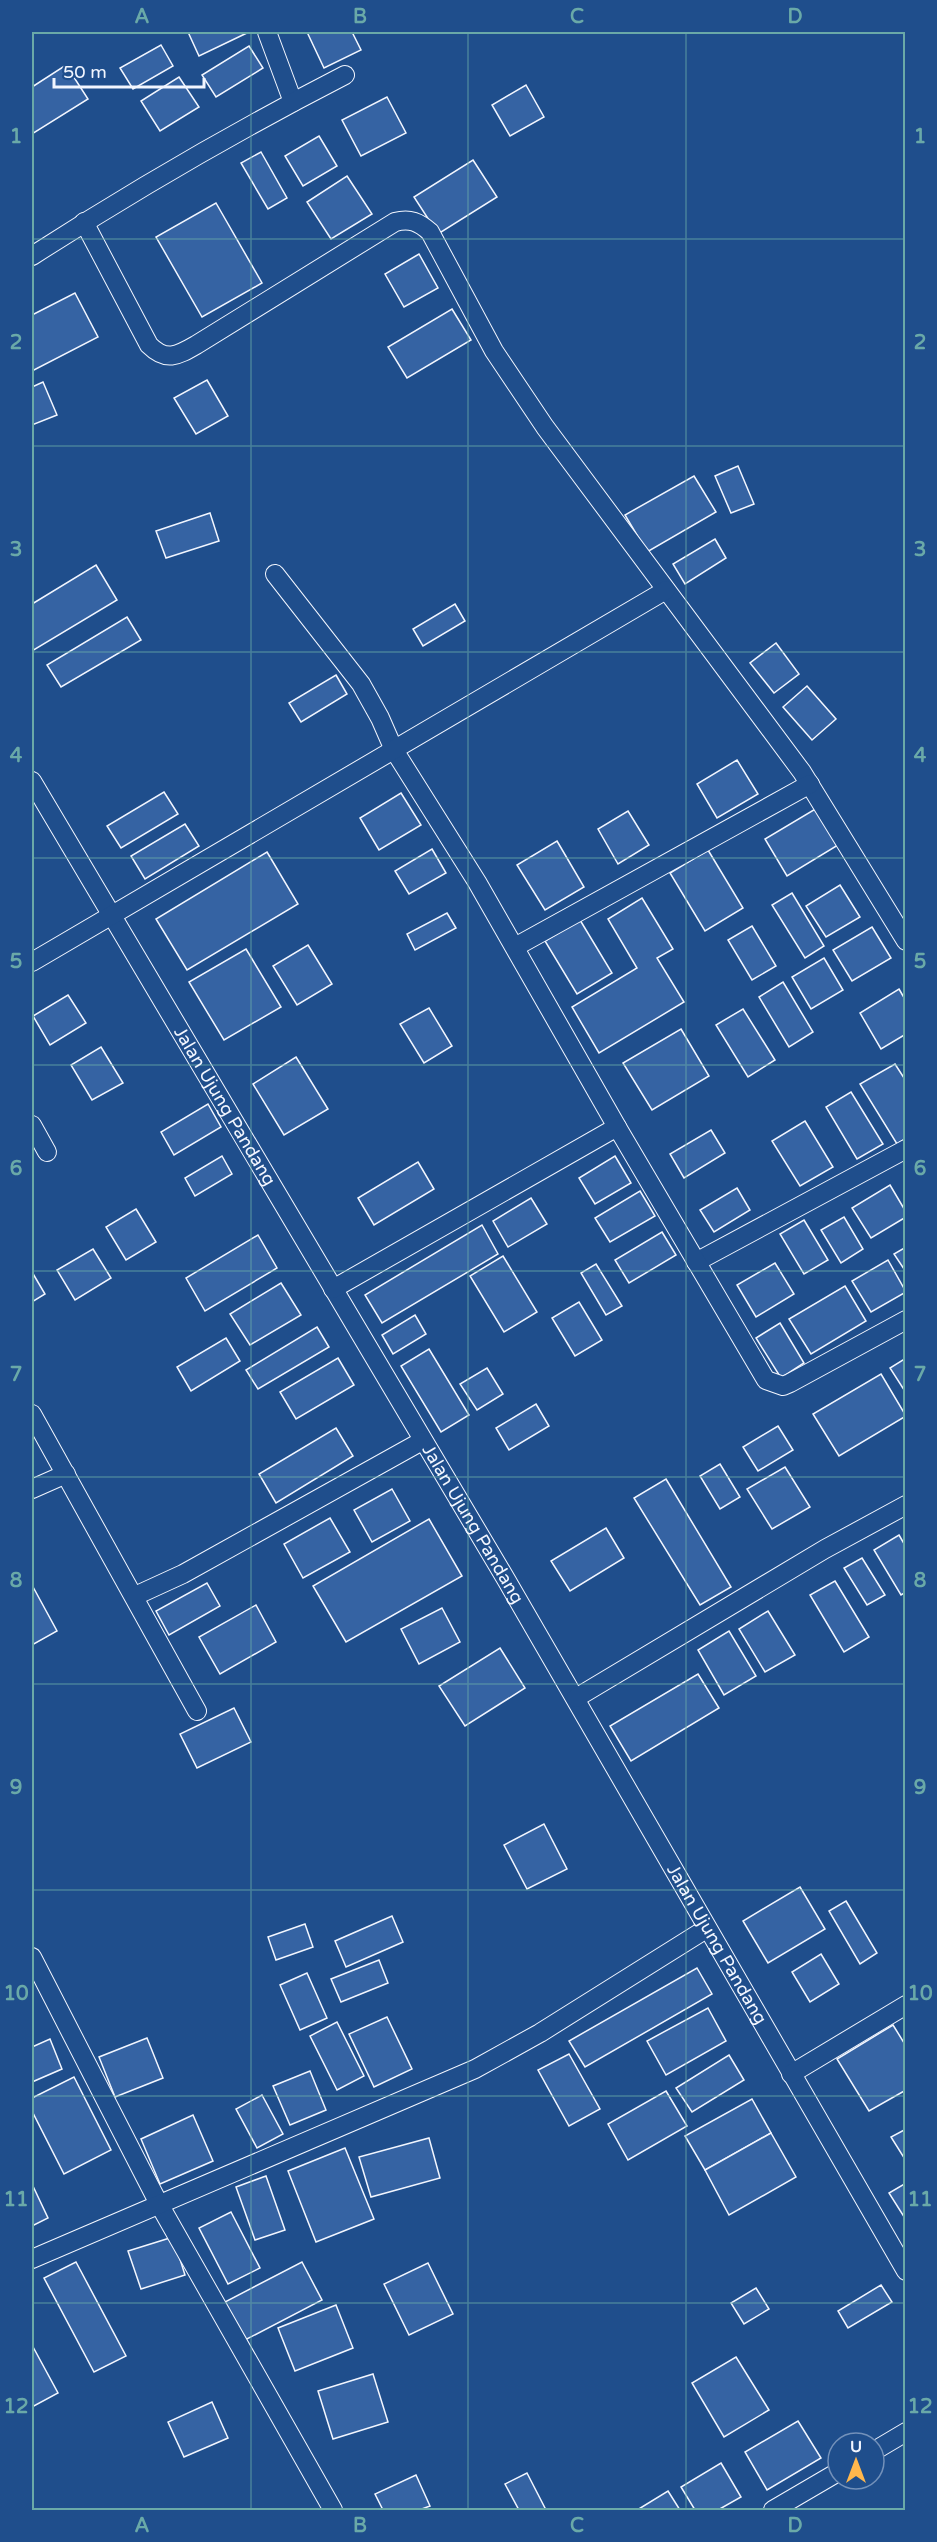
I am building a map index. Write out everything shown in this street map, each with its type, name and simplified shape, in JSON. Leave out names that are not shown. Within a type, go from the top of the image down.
[{"type":"street","points":[[267,32],[293,102]]},
{"type":"street","points":[[32,256],[84,222],[293,102],[345,75]]},
{"type":"street","points":[[84,222],[148,345],[158,354],[168,357],[196,345],[395,222],[405,219],[422,225],[430,232],[494,351],[545,427],[810,784],[906,941]]},
{"type":"street","points":[[275,574],[361,684],[380,717],[394,750],[515,947],[766,1380],[783,1386],[906,1320]]},
{"type":"street","points":[[32,962],[666,590]]},
{"type":"street","name":"Jalan Ujung Pandang","points":[[32,781],[576,1698],[706,1929],[903,2263]]},
{"type":"street","points":[[515,947],[810,784]]},
{"type":"street","points":[[32,1125],[47,1152]]},
{"type":"street","points":[[333,1289],[618,1127]]},
{"type":"street","points":[[696,1262],[906,1149]]},
{"type":"street","points":[[32,1414],[197,1711]]},
{"type":"street","points":[[135,1596],[183,1574],[422,1441]]},
{"type":"street","points":[[32,1489],[66,1474]]},
{"type":"street","points":[[576,1698],[825,1549],[906,1505]]},
{"type":"street","points":[[32,2259],[475,2069],[540,2033],[706,1929]]},
{"type":"street","points":[[32,1957],[159,2204],[333,2511]]},
{"type":"street","points":[[791,2074],[906,2005]]},
{"type":"street","points":[[886,2444],[906,2432]]},
{"type":"street","points":[[773,2511],[826,2479]]},
{"type":"building","points":[[188,32],[249,32],[199,56]]},
{"type":"building","points":[[307,32],[352,32],[361,50],[324,68]]},
{"type":"building","points":[[161,45],[173,66],[133,89],[120,68]]},
{"type":"building","points":[[249,46],[263,68],[216,97],[202,75]]},
{"type":"building","points":[[66,65],[88,99],[32,134],[32,87]]},
{"type":"building","points":[[179,77],[199,107],[160,131],[141,101]]},
{"type":"building","points":[[526,85],[544,117],[510,136],[492,105]]},
{"type":"building","points":[[387,97],[406,133],[361,156],[342,120]]},
{"type":"building","points":[[319,136],[337,166],[303,186],[285,156]]},
{"type":"building","points":[[261,152],[287,198],[268,209],[241,163]]},
{"type":"building","points":[[473,160],[497,197],[438,234],[414,197]]},
{"type":"building","points":[[347,176],[372,214],[331,239],[307,202]]},
{"type":"building","points":[[216,203],[262,283],[202,317],[156,237]]},
{"type":"building","points":[[419,254],[438,288],[404,307],[385,274]]},
{"type":"building","points":[[75,293],[98,337],[32,371],[32,315]]},
{"type":"building","points":[[452,309],[471,340],[407,378],[388,347]]},
{"type":"building","points":[[207,380],[228,416],[196,434],[174,398]]},
{"type":"building","points":[[43,382],[57,415],[32,425],[32,387]]},
{"type":"building","points":[[738,466],[754,504],[731,513],[715,476]]},
{"type":"building","points":[[694,476],[716,512],[647,552],[625,515]]},
{"type":"building","points":[[210,513],[219,541],[166,558],[156,531]]},
{"type":"building","points":[[715,539],[726,558],[685,584],[673,564]]},
{"type":"building","points":[[96,565],[117,600],[32,651],[32,604]]},
{"type":"building","points":[[455,604],[465,621],[423,646],[413,629]]},
{"type":"building","points":[[127,617],[141,640],[61,687],[47,665]]},
{"type":"building","points":[[776,643],[799,674],[774,693],[750,663]]},
{"type":"building","points":[[336,675],[347,694],[301,722],[289,703]]},
{"type":"building","points":[[807,686],[836,719],[812,740],[783,707]]},
{"type":"building","points":[[737,760],[758,794],[717,818],[697,784]]},
{"type":"building","points":[[164,792],[178,814],[121,848],[107,826]]},
{"type":"building","points":[[401,793],[421,825],[379,850],[360,818]]},
{"type":"building","points":[[822,805],[843,842],[787,876],[765,839]]},
{"type":"building","points":[[628,811],[649,845],[618,864],[598,829]]},
{"type":"building","points":[[185,824],[199,846],[145,879],[131,856]]},
{"type":"building","points":[[557,841],[584,887],[545,910],[517,865]]},
{"type":"building","points":[[432,849],[446,873],[409,894],[395,871]]},
{"type":"building","points":[[708,850],[743,908],[705,931],[670,873]]},
{"type":"building","points":[[267,852],[298,904],[187,970],[156,919]]},
{"type":"building","points":[[840,885],[860,917],[826,937],[806,906]]},
{"type":"building","points":[[792,893],[824,946],[805,958],[772,905]]},
{"type":"building","points":[[642,898],[673,949],[657,958],[684,1002],[599,1053],[572,1007],[637,968],[608,919]]},
{"type":"building","points":[[447,913],[456,928],[415,950],[407,934]]},
{"type":"building","points":[[580,920],[612,973],[577,994],[545,941]]},
{"type":"building","points":[[752,926],[776,966],[752,980],[728,940]]},
{"type":"building","points":[[872,927],[891,958],[852,981],[833,950]]},
{"type":"building","points":[[308,945],[332,984],[297,1005],[273,966]]},
{"type":"building","points":[[246,949],[281,1007],[224,1040],[189,982]]},
{"type":"building","points":[[824,958],[843,990],[811,1009],[792,977]]},
{"type":"building","points":[[783,982],[813,1032],[789,1047],[759,997]]},
{"type":"building","points":[[899,989],[906,1001],[906,1034],[881,1049],[860,1013]]},
{"type":"building","points":[[68,995],[86,1023],[50,1045],[33,1016]]},
{"type":"building","points":[[429,1008],[452,1046],[424,1063],[400,1024]]},
{"type":"building","points":[[743,1009],[775,1060],[748,1077],[716,1025]]},
{"type":"building","points":[[681,1029],[709,1076],[652,1110],[623,1063]]},
{"type":"building","points":[[101,1047],[123,1083],[92,1100],[71,1065]]},
{"type":"building","points":[[296,1057],[328,1109],[284,1135],[253,1084]]},
{"type":"building","points":[[895,1064],[906,1081],[906,1138],[897,1144],[860,1084]]},
{"type":"building","points":[[851,1092],[883,1144],[857,1159],[826,1107]]},
{"type":"building","points":[[208,1104],[221,1127],[174,1155],[161,1132]]},
{"type":"building","points":[[805,1121],[833,1167],[800,1186],[772,1141]]},
{"type":"building","points":[[711,1130],[725,1153],[684,1178],[670,1154]]},
{"type":"building","points":[[222,1156],[232,1174],[195,1196],[185,1178]]},
{"type":"building","points":[[615,1156],[631,1183],[595,1204],[579,1178]]},
{"type":"building","points":[[418,1162],[434,1189],[374,1225],[358,1198]]},
{"type":"building","points":[[890,1185],[906,1212],[906,1217],[871,1238],[852,1208]]},
{"type":"building","points":[[737,1188],[750,1210],[714,1232],[700,1210]]},
{"type":"building","points":[[640,1191],[655,1216],[610,1242],[595,1218]]},
{"type":"building","points":[[531,1198],[547,1224],[508,1247],[493,1221]]},
{"type":"building","points":[[136,1209],[156,1242],[126,1260],[106,1227]]},
{"type":"building","points":[[844,1217],[863,1249],[841,1263],[821,1230]]},
{"type":"building","points":[[804,1220],[828,1260],[804,1274],[780,1234]]},
{"type":"building","points":[[482,1225],[498,1254],[382,1323],[365,1295]]},
{"type":"building","points":[[662,1232],[676,1255],[629,1283],[615,1260]]},
{"type":"building","points":[[258,1235],[277,1268],[205,1311],[186,1278]]},
{"type":"building","points":[[906,1247],[906,1272],[894,1254]]},
{"type":"building","points":[[93,1249],[111,1278],[75,1300],[57,1270]]},
{"type":"building","points":[[503,1256],[537,1312],[504,1332],[470,1276]]},
{"type":"building","points":[[888,1260],[906,1292],[871,1312],[852,1281]]},
{"type":"building","points":[[775,1263],[794,1294],[756,1317],[737,1285]]},
{"type":"building","points":[[596,1264],[622,1306],[606,1315],[581,1273]]},
{"type":"building","points":[[32,1272],[45,1294],[32,1302]]},
{"type":"building","points":[[281,1283],[301,1315],[250,1345],[230,1314]]},
{"type":"building","points":[[845,1286],[866,1321],[811,1354],[789,1319]]},
{"type":"building","points":[[579,1302],[602,1340],[575,1356],[552,1318]]},
{"type":"building","points":[[415,1315],[426,1334],[393,1354],[382,1335]]},
{"type":"building","points":[[780,1323],[804,1363],[781,1378],[756,1338]]},
{"type":"building","points":[[317,1327],[329,1347],[258,1389],[246,1370]]},
{"type":"building","points":[[226,1338],[240,1361],[191,1391],[177,1367]]},
{"type":"building","points":[[429,1349],[469,1415],[441,1432],[401,1366]]},
{"type":"building","points":[[338,1358],[354,1385],[296,1419],[280,1392]]},
{"type":"building","points":[[906,1358],[906,1393],[890,1368]]},
{"type":"building","points":[[487,1368],[503,1394],[477,1410],[460,1384]]},
{"type":"building","points":[[881,1374],[906,1416],[839,1456],[813,1414]]},
{"type":"building","points":[[536,1404],[549,1426],[509,1450],[496,1428]]},
{"type":"building","points":[[778,1426],[793,1450],[758,1471],[743,1447]]},
{"type":"building","points":[[336,1428],[353,1456],[276,1503],[259,1474]]},
{"type":"building","points":[[720,1464],[740,1497],[720,1509],[700,1476]]},
{"type":"building","points":[[785,1467],[810,1507],[772,1529],[747,1489]]},
{"type":"building","points":[[666,1479],[731,1587],[700,1605],[634,1498]]},
{"type":"building","points":[[392,1489],[410,1521],[372,1542],[354,1510]]},
{"type":"building","points":[[330,1518],[350,1552],[303,1578],[284,1544]]},
{"type":"building","points":[[429,1519],[462,1576],[346,1642],[313,1586]]},
{"type":"building","points":[[606,1528],[624,1558],[570,1591],[551,1561]]},
{"type":"building","points":[[899,1535],[906,1547],[906,1592],[901,1595],[874,1550]]},
{"type":"building","points":[[862,1558],[885,1595],[867,1605],[844,1568]]},
{"type":"building","points":[[835,1581],[869,1637],[844,1652],[810,1595]]},
{"type":"building","points":[[207,1583],[220,1606],[169,1635],[156,1611]]},
{"type":"building","points":[[32,1585],[57,1631],[32,1645]]},
{"type":"building","points":[[256,1605],[276,1642],[220,1674],[199,1637]]},
{"type":"building","points":[[442,1608],[460,1642],[419,1664],[401,1629]]},
{"type":"building","points":[[768,1611],[795,1655],[765,1672],[739,1629]]},
{"type":"building","points":[[729,1631],[756,1676],[724,1695],[698,1650]]},
{"type":"building","points":[[500,1648],[525,1688],[465,1726],[439,1686]]},
{"type":"building","points":[[698,1674],[719,1708],[631,1761],[610,1726]]},
{"type":"building","points":[[234,1708],[251,1742],[197,1768],[180,1734]]},
{"type":"building","points":[[544,1824],[567,1869],[527,1889],[504,1845]]},
{"type":"building","points":[[800,1887],[825,1929],[768,1963],[743,1921]]},
{"type":"building","points":[[846,1901],[877,1953],[860,1964],[829,1911]]},
{"type":"building","points":[[392,1916],[403,1942],[346,1967],[335,1941]]},
{"type":"building","points":[[305,1924],[313,1947],[276,1960],[268,1937]]},
{"type":"building","points":[[821,1954],[839,1984],[810,2002],[792,1972]]},
{"type":"building","points":[[379,1960],[388,1983],[341,2002],[331,1979]]},
{"type":"building","points":[[697,1968],[712,1994],[585,2067],[569,2041]]},
{"type":"building","points":[[307,1973],[327,2018],[300,2030],[280,1985]]},
{"type":"building","points":[[708,2008],[726,2041],[666,2075],[647,2041]]},
{"type":"building","points":[[387,2017],[412,2069],[374,2087],[349,2034]]},
{"type":"building","points":[[337,2022],[364,2076],[337,2090],[310,2036]]},
{"type":"building","points":[[893,2025],[906,2046],[906,2090],[869,2111],[837,2059]]},
{"type":"building","points":[[147,2038],[163,2078],[115,2097],[99,2057]]},
{"type":"building","points":[[50,2039],[62,2069],[32,2082],[32,2047]]},
{"type":"building","points":[[569,2054],[600,2109],[569,2126],[538,2070]]},
{"type":"building","points":[[729,2055],[744,2080],[692,2112],[676,2088]]},
{"type":"building","points":[[310,2071],[326,2110],[290,2125],[273,2086]]},
{"type":"building","points":[[74,2077],[111,2150],[64,2174],[32,2111],[32,2098]]},
{"type":"building","points":[[666,2091],[687,2126],[628,2160],[608,2124]]},
{"type":"building","points":[[262,2095],[283,2134],[257,2148],[236,2109]]},
{"type":"building","points":[[752,2099],[771,2133],[705,2170],[685,2136]]},
{"type":"building","points":[[193,2115],[213,2161],[160,2184],[141,2139]]},
{"type":"building","points":[[906,2129],[906,2161],[891,2137]]},
{"type":"building","points":[[771,2133],[796,2177],[729,2215],[705,2170]]},
{"type":"building","points":[[429,2138],[440,2178],[371,2197],[359,2157]]},
{"type":"building","points":[[345,2148],[374,2219],[316,2242],[288,2171]]},
{"type":"building","points":[[266,2176],[285,2230],[255,2240],[236,2187]]},
{"type":"building","points":[[906,2183],[906,2220],[889,2193]]},
{"type":"building","points":[[32,2184],[48,2218],[32,2226]]},
{"type":"building","points":[[231,2212],[260,2268],[228,2284],[199,2228]]},
{"type":"building","points":[[173,2237],[185,2275],[141,2289],[128,2251]]},
{"type":"building","points":[[76,2262],[126,2356],[94,2372],[44,2278]]},
{"type":"building","points":[[302,2262],[322,2300],[243,2341],[223,2303]]},
{"type":"building","points":[[428,2263],[453,2314],[409,2335],[384,2284]]},
{"type":"building","points":[[881,2285],[892,2302],[848,2328],[838,2311]]},
{"type":"building","points":[[756,2288],[769,2309],[744,2324],[731,2303]]},
{"type":"building","points":[[336,2305],[353,2348],[295,2371],[278,2328]]},
{"type":"building","points":[[32,2345],[58,2393],[32,2407]]},
{"type":"building","points":[[736,2357],[769,2410],[724,2437],[692,2383]]},
{"type":"building","points":[[373,2374],[388,2422],[333,2439],[318,2391]]},
{"type":"building","points":[[212,2402],[228,2438],[184,2457],[168,2422]]},
{"type":"building","points":[[798,2421],[821,2458],[767,2490],[745,2452]]},
{"type":"building","points":[[721,2463],[741,2497],[718,2510],[695,2510],[681,2487]]},
{"type":"building","points":[[527,2473],[546,2510],[519,2510],[505,2484]]},
{"type":"building","points":[[416,2475],[430,2506],[419,2510],[383,2510],[375,2494]]},
{"type":"building","points":[[668,2491],[680,2510],[637,2510]]}]
